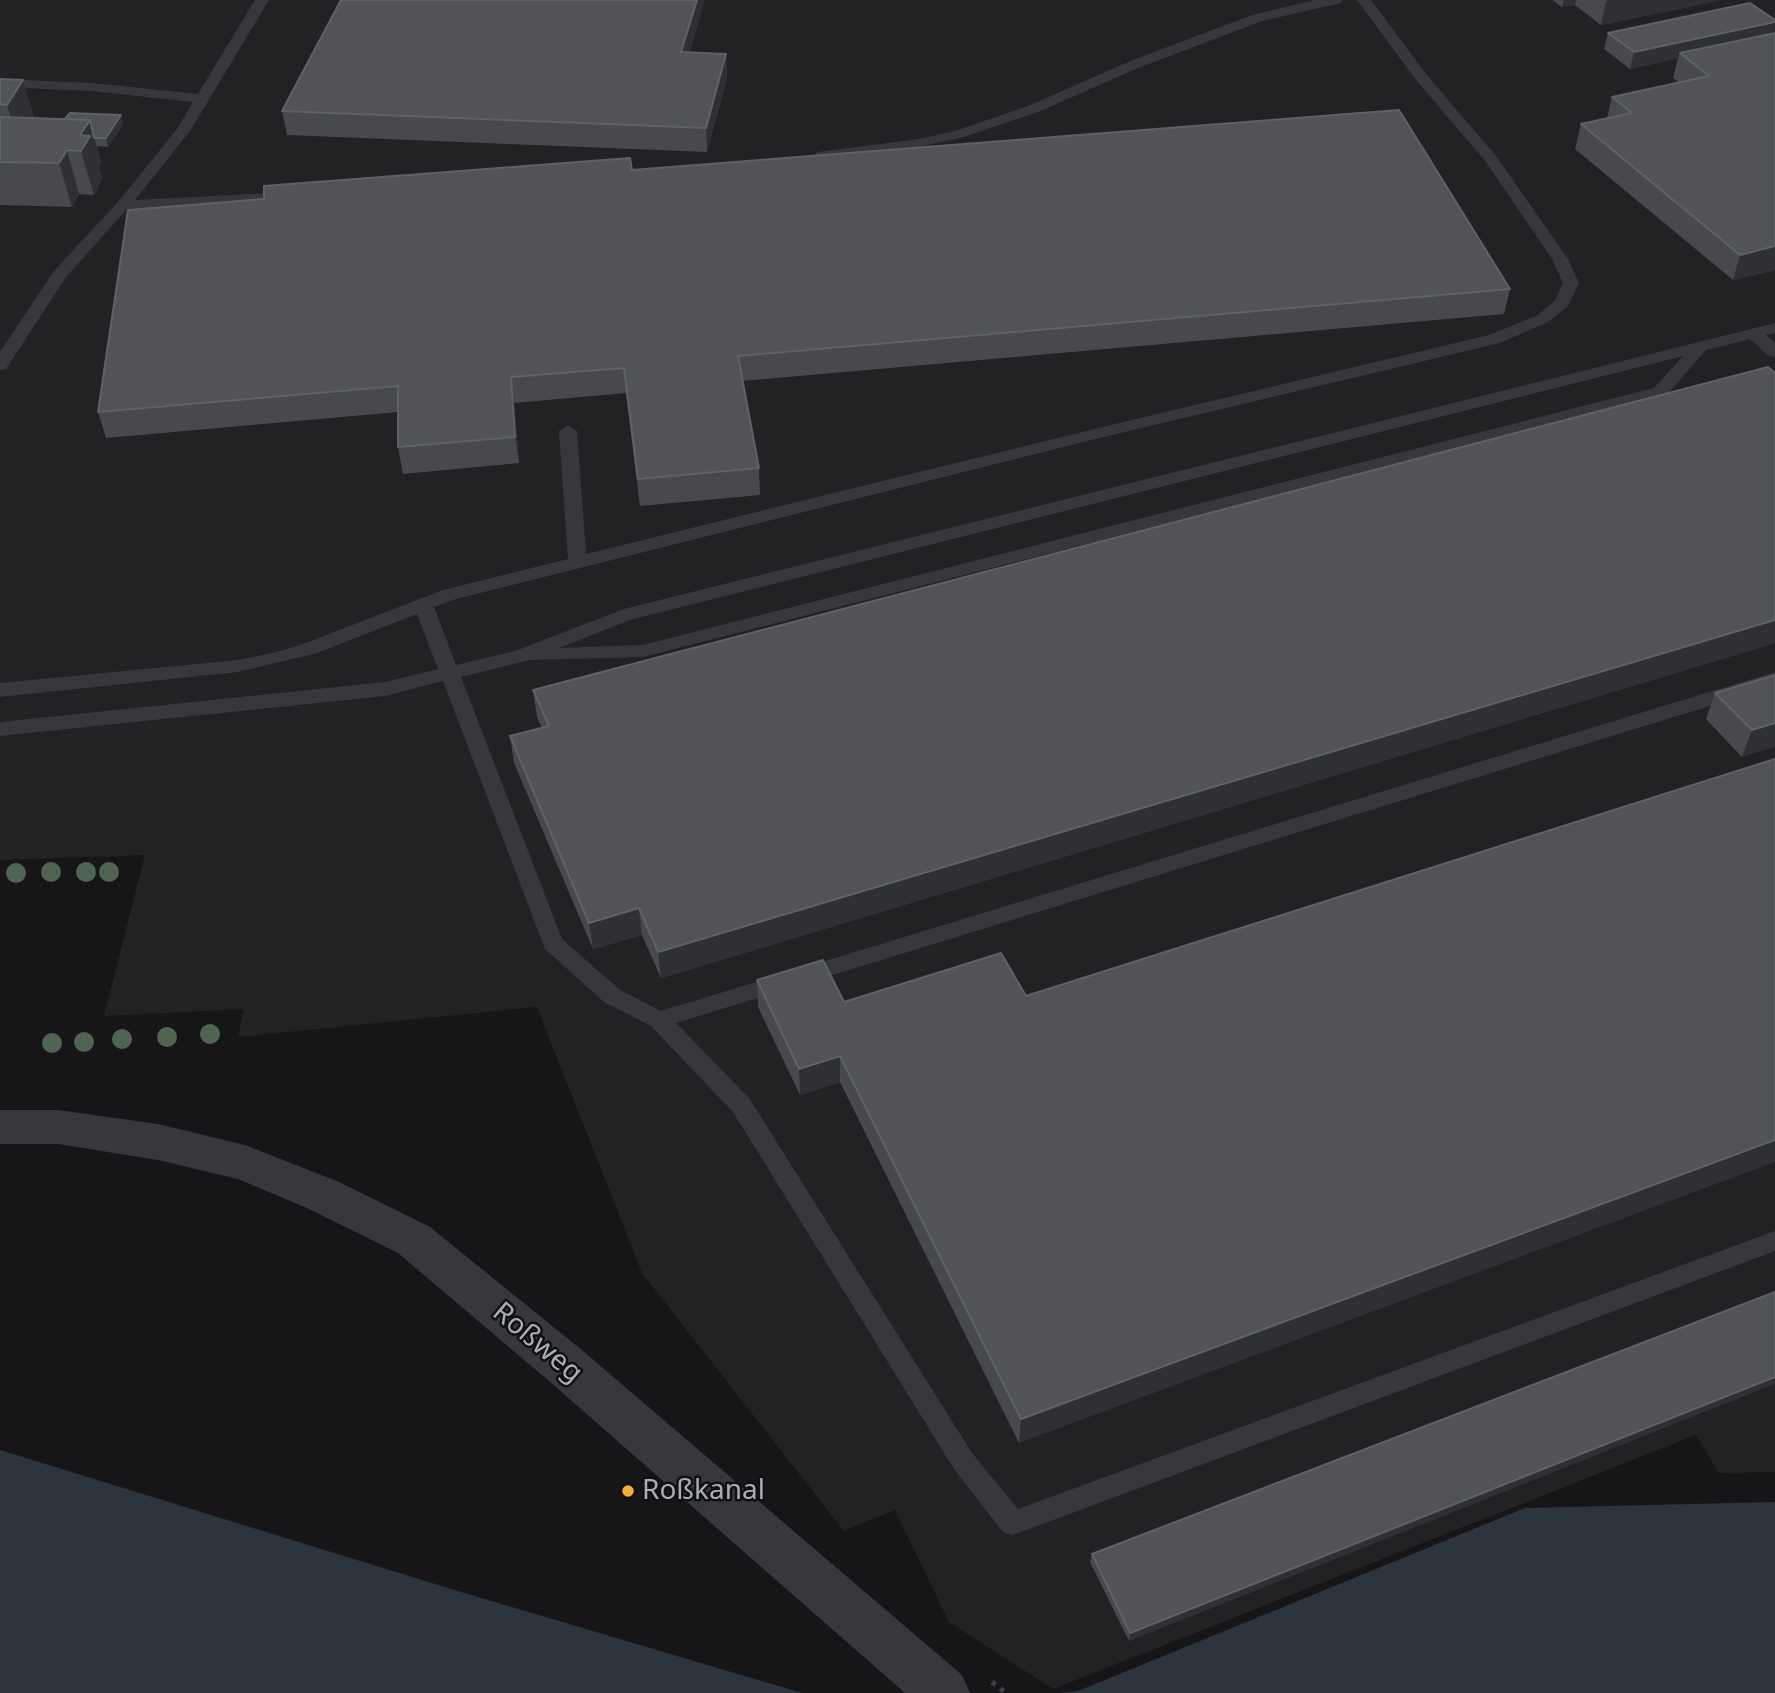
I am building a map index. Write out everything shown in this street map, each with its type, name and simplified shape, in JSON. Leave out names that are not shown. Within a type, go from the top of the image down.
[{"type":"street","name":"Roßweg","points":[[0,1107],[58,1127]]},
{"type":"street","name":"Roßweg","points":[[0,1127],[58,1127],[158,1142],[245,1163],[323,1195],[414,1240],[952,1682]]},
{"type":"lane","points":[[2,356],[60,274],[123,205],[183,131],[262,0]]},
{"type":"lane","points":[[800,158],[905,145],[959,134],[1033,109],[1133,65],[1257,18],[1287,9],[1336,0]]},
{"type":"lane","points":[[0,690],[238,666],[276,658],[310,649],[450,594],[1494,338],[1542,319],[1562,303],[1571,283],[1560,259],[1491,159],[1421,77],[1364,0]]},
{"type":"lane","points":[[0,83],[92,87],[202,99]]},
{"type":"lane","points":[[123,205],[310,195]]},
{"type":"lane","points":[[0,729],[385,689],[520,656],[624,615],[1775,328]]},
{"type":"lane","points":[[1753,333],[1775,352]]},
{"type":"lane","points":[[520,656],[643,651],[1660,392],[1701,346]]},
{"type":"lane","points":[[568,431],[577,561]]},
{"type":"lane","points":[[423,604],[553,943],[612,996],[659,1020],[741,1105],[963,1461],[1013,1523],[1775,1241]]},
{"type":"lane","points":[[659,1020],[1775,680]]},
{"type":"path","points":[[952,1682],[1006,1693]]},
{"type":"shaded area","points":[[0,0],[1775,0],[1775,1472],[1719,1473],[1696,1435],[1053,1689],[949,1622],[895,1510],[844,1531],[642,1273],[537,1007],[238,1037],[244,1009],[104,1016],[145,855],[0,860]]},
{"type":"shaded area","points":[[0,1450],[461,1592],[802,1693],[0,1693]]},
{"type":"shaded area","points":[[1775,1502],[1775,1693],[1059,1693],[1078,1691],[1525,1508]]},
{"type":"building","points":[[341,0],[697,0],[681,52],[726,54],[706,128],[282,111]]},
{"type":"building","points":[[1750,3],[1775,22],[1634,52],[1608,33]]},
{"type":"building","points":[[1775,33],[1775,246],[1740,255],[1581,124],[1632,113],[1612,97],[1709,76],[1680,53]]},
{"type":"building","points":[[0,79],[23,80],[7,105],[0,104]]},
{"type":"building","points":[[1399,110],[1510,289],[738,356],[759,468],[638,479],[624,368],[511,377],[515,437],[398,447],[398,386],[98,412],[128,210],[264,199],[264,186],[630,158],[632,170]]},
{"type":"building","points":[[70,113],[121,115],[106,138],[94,138],[90,120],[65,119]]},
{"type":"building","points":[[0,117],[90,120],[80,135],[90,136],[81,151],[67,150],[59,163],[0,162]]},
{"type":"building","points":[[1768,367],[1775,373],[1775,620],[658,952],[639,908],[589,923],[510,736],[549,726],[533,690]]},
{"type":"building","points":[[1775,675],[1775,723],[1752,730],[1715,693]]},
{"type":"building","points":[[1775,759],[1775,1140],[1021,1419],[840,1056],[799,1069],[757,980],[823,960],[844,1002],[1001,953],[1026,996]]},
{"type":"building","points":[[1775,1292],[1775,1377],[1130,1633],[1092,1554]]},
{"type":"place","name":"Roßkanal","points":[[628,1491]]}]
